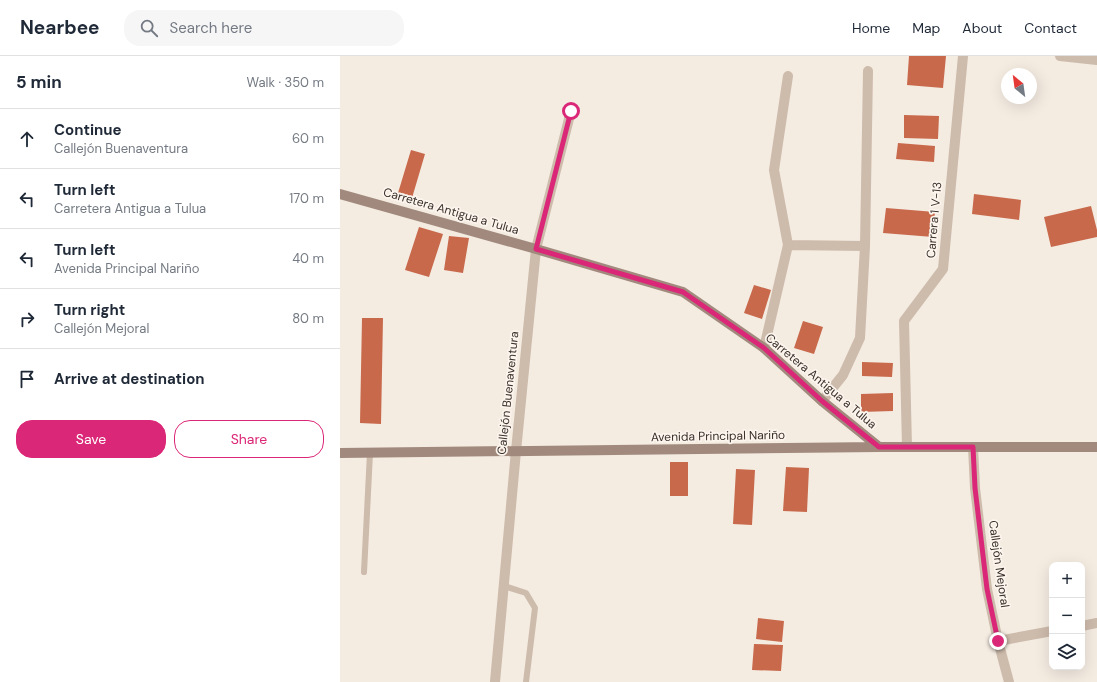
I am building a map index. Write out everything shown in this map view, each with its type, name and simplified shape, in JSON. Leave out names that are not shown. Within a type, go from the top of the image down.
[{"type":"main road","name":"Carretera Antigua a Tulua","points":[[340,194],[683,292],[764,348],[822,401],[879,447]]},
{"type":"main road","name":"Avenida Principal Nariño","points":[[340,453],[879,447],[1097,447]]},
{"type":"street","name":"Carrera 1 V-13","points":[[907,447],[904,321],[942,269],[963,56]]},
{"type":"street","points":[[1060,56],[1097,60]]},
{"type":"street","points":[[822,401],[843,375],[860,338],[866,246],[868,72]]},
{"type":"street","points":[[764,348],[788,245],[774,170],[788,76]]},
{"type":"street","name":"Callejón Buenaventura","points":[[495,682],[536,249],[571,111]]},
{"type":"street","points":[[788,245],[866,246]]},
{"type":"street","name":"Callejón Mejoral","points":[[973,447],[975,488],[987,589],[998,641],[1009,682]]},
{"type":"street","points":[[1085,625],[1097,623]]},
{"type":"street","points":[[998,641],[1049,632]]},
{"type":"lane","points":[[364,572],[370,453]]},
{"type":"lane","points":[[504,586],[526,593],[535,608],[526,682]]},
{"type":"building","points":[[909,56],[946,56],[943,88],[907,85]]},
{"type":"building","points":[[904,115],[939,116],[938,139],[904,138]]},
{"type":"building","points":[[898,143],[935,146],[934,162],[896,159]]},
{"type":"building","points":[[411,150],[425,154],[412,198],[398,193]]},
{"type":"building","points":[[974,194],[1021,200],[1019,220],[972,214]]},
{"type":"building","points":[[1091,206],[1097,230],[1097,237],[1051,247],[1044,217]]},
{"type":"building","points":[[886,208],[935,212],[933,237],[883,233]]},
{"type":"building","points":[[419,227],[443,234],[429,277],[405,270]]},
{"type":"building","points":[[449,236],[469,238],[463,273],[444,270]]},
{"type":"building","points":[[754,285],[771,290],[762,319],[744,313]]},
{"type":"building","points":[[362,318],[383,318],[381,424],[360,423]]},
{"type":"building","points":[[803,321],[823,327],[814,354],[794,348]]},
{"type":"building","points":[[862,362],[893,363],[892,377],[862,376]]},
{"type":"building","points":[[893,393],[893,411],[861,412],[861,394]]},
{"type":"building","points":[[670,462],[688,462],[688,496],[670,496]]},
{"type":"building","points":[[786,467],[809,468],[807,512],[783,511]]},
{"type":"building","points":[[736,469],[755,470],[752,525],[733,524]]},
{"type":"building","points":[[758,618],[784,621],[782,642],[756,639]]},
{"type":"building","points":[[754,644],[783,645],[781,671],[752,670]]},
{"type":"route","points":[[571,111],[536,249],[683,292],[764,348],[822,401],[879,447],[973,447],[975,488],[987,589],[998,641]]}]
